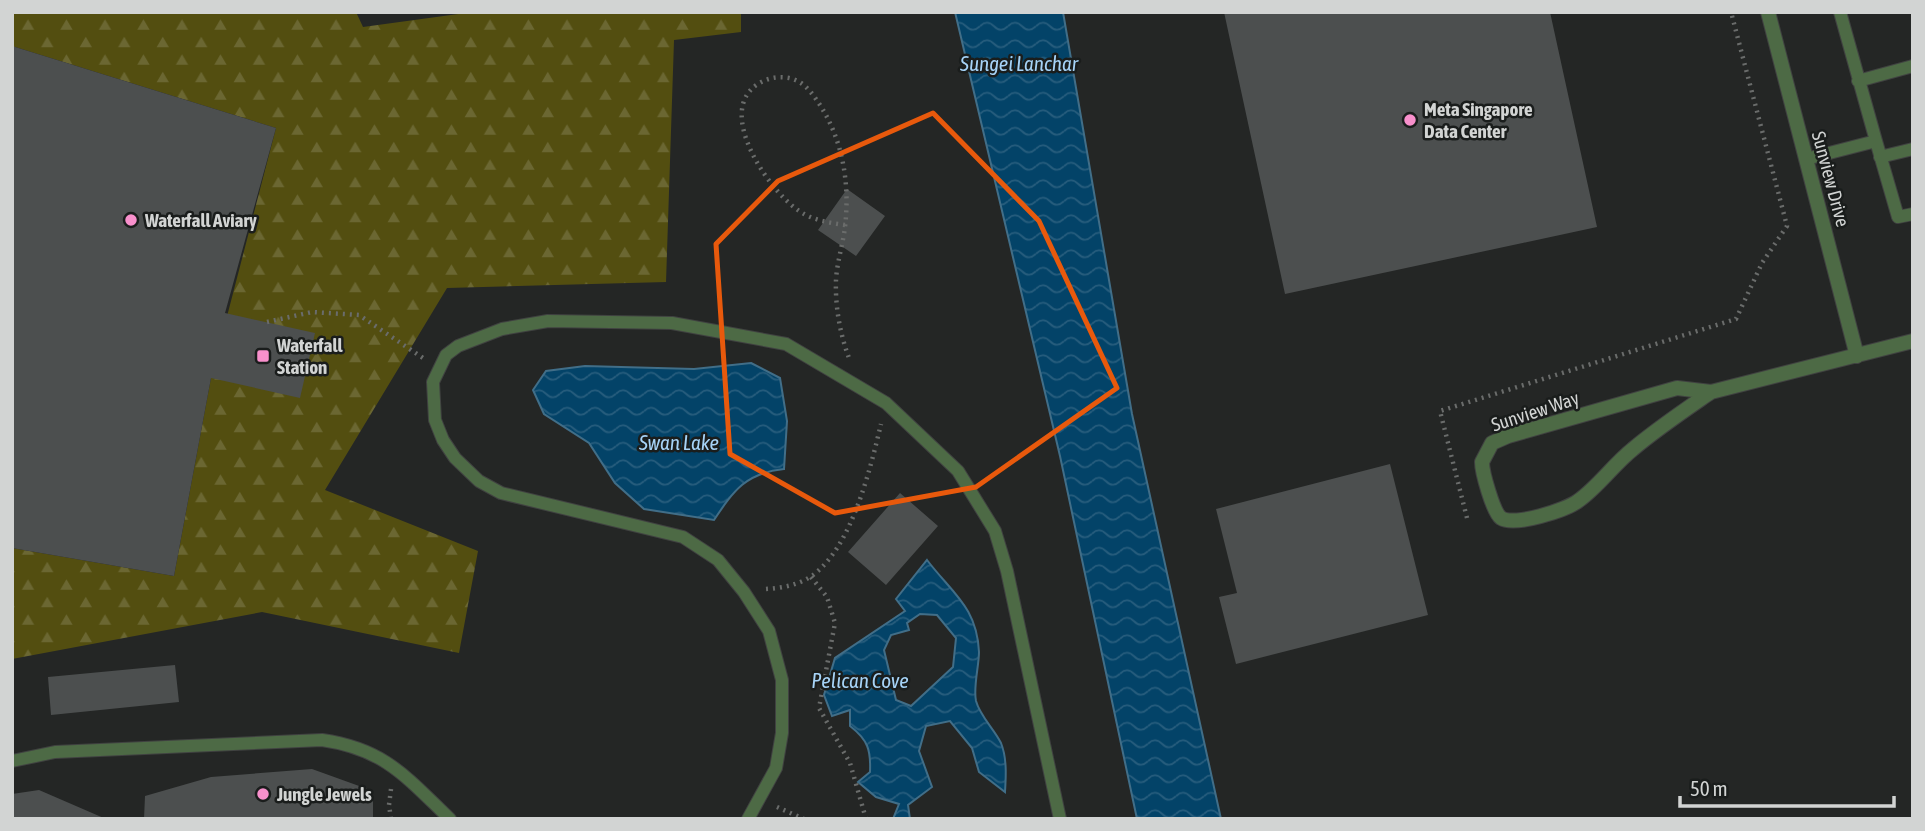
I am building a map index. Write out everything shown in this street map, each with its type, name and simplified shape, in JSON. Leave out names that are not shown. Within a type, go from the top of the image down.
[{"type":"street","name":"Sunview Drive","points":[[1768,12],[1857,356]]},
{"type":"street","name":"Sunview Way","points":[[1712,392],[1676,388],[1492,443],[1482,462],[1497,513],[1508,521],[1566,508],[1580,500],[1613,465],[1657,429],[1712,392],[1913,341]]},
{"type":"lane","points":[[1840,12],[1898,217],[1913,214]]},
{"type":"lane","points":[[1858,81],[1913,66]]},
{"type":"lane","points":[[1806,159],[1876,141]]},
{"type":"lane","points":[[1881,157],[1913,149]]},
{"type":"lane","points":[[748,819],[776,768],[782,733],[782,680],[769,631],[744,592],[718,560],[683,537],[501,493],[479,481],[455,458],[443,440],[435,420],[433,382],[437,368],[446,355],[458,346],[502,328],[548,321],[673,323],[786,344],[886,403],[958,471],[995,531],[1007,571],[1060,819]]},
{"type":"lane","points":[[12,761],[55,752],[322,740],[376,754],[400,771],[450,819]]},
{"type":"path","points":[[1467,518],[1440,411],[1736,319],[1762,263],[1787,226],[1731,12]]},
{"type":"path","points":[[845,225],[804,214],[784,200],[769,180],[743,134],[740,122],[740,109],[753,87],[776,77],[789,78],[811,91],[831,122],[846,172],[845,225],[836,280],[841,335],[859,387]]},
{"type":"path","points":[[267,322],[312,312],[359,315],[437,368]]},
{"type":"path","points":[[744,592],[789,587],[811,577],[829,561],[866,490],[886,403]]},
{"type":"path","points":[[811,577],[827,597],[835,623],[819,708],[850,763],[866,819]]},
{"type":"path","points":[[760,800],[804,819]]},
{"type":"highlighted area","points":[[933,113],[1039,221],[1117,388],[976,487],[835,513],[730,454],[716,244],[778,181]]},
{"type":"green space","points":[[12,12],[356,12],[363,27],[473,12],[741,12],[741,32],[674,40],[666,282],[447,288],[325,490],[478,551],[459,653],[262,612],[12,659],[12,548],[174,576],[211,378],[276,128],[12,46]]},
{"type":"water","name":"Sungei Lanchar","points":[[955,12],[1063,12],[1132,414],[1221,819],[1137,819],[1060,456]]},
{"type":"water","name":"Swan Lake","points":[[751,363],[780,378],[787,421],[784,469],[750,479],[735,492],[714,520],[644,509],[615,483],[589,443],[544,414],[533,390],[546,371],[585,366],[694,369]]},
{"type":"water","name":"Pelican Cove","points":[[927,560],[962,601],[974,623],[977,636],[979,652],[976,701],[1003,749],[1006,767],[1005,792],[979,772],[972,748],[950,721],[926,726],[919,751],[932,787],[908,805],[910,819],[893,819],[899,804],[876,797],[858,782],[870,772],[867,746],[850,726],[850,710],[832,716],[824,695],[835,658],[905,611],[896,599]],"holes":[[[920,614],[937,615],[956,638],[953,667],[911,706],[896,700],[884,650],[891,635],[909,630],[907,623]]]},
{"type":"building","name":"Meta Singapore Data Center","points":[[1224,12],[1550,12],[1597,227],[1285,294]]},
{"type":"building","name":"Waterfall Aviary","points":[[12,46],[276,128],[225,313],[315,333],[300,398],[211,378],[174,576],[12,548]]},
{"type":"building","points":[[847,189],[885,216],[856,256],[818,230]]},
{"type":"building","points":[[1390,464],[1428,615],[1236,664],[1219,597],[1237,593],[1216,509]]},
{"type":"building","points":[[900,493],[938,526],[886,585],[848,552]]},
{"type":"building","points":[[175,665],[179,702],[51,715],[48,677]]},
{"type":"building","name":"Jungle Jewels","points":[[312,769],[373,791],[373,819],[144,819],[145,796],[211,777]]},
{"type":"building","points":[[39,790],[106,819],[12,819],[12,794]]},
{"type":"place","name":"Meta Singapore Data Center","points":[[1410,120]]},
{"type":"place","name":"Waterfall Aviary","points":[[131,220]]},
{"type":"place","name":"Waterfall Station","points":[[263,356]]},
{"type":"place","name":"Jungle Jewels","points":[[263,794]]}]
